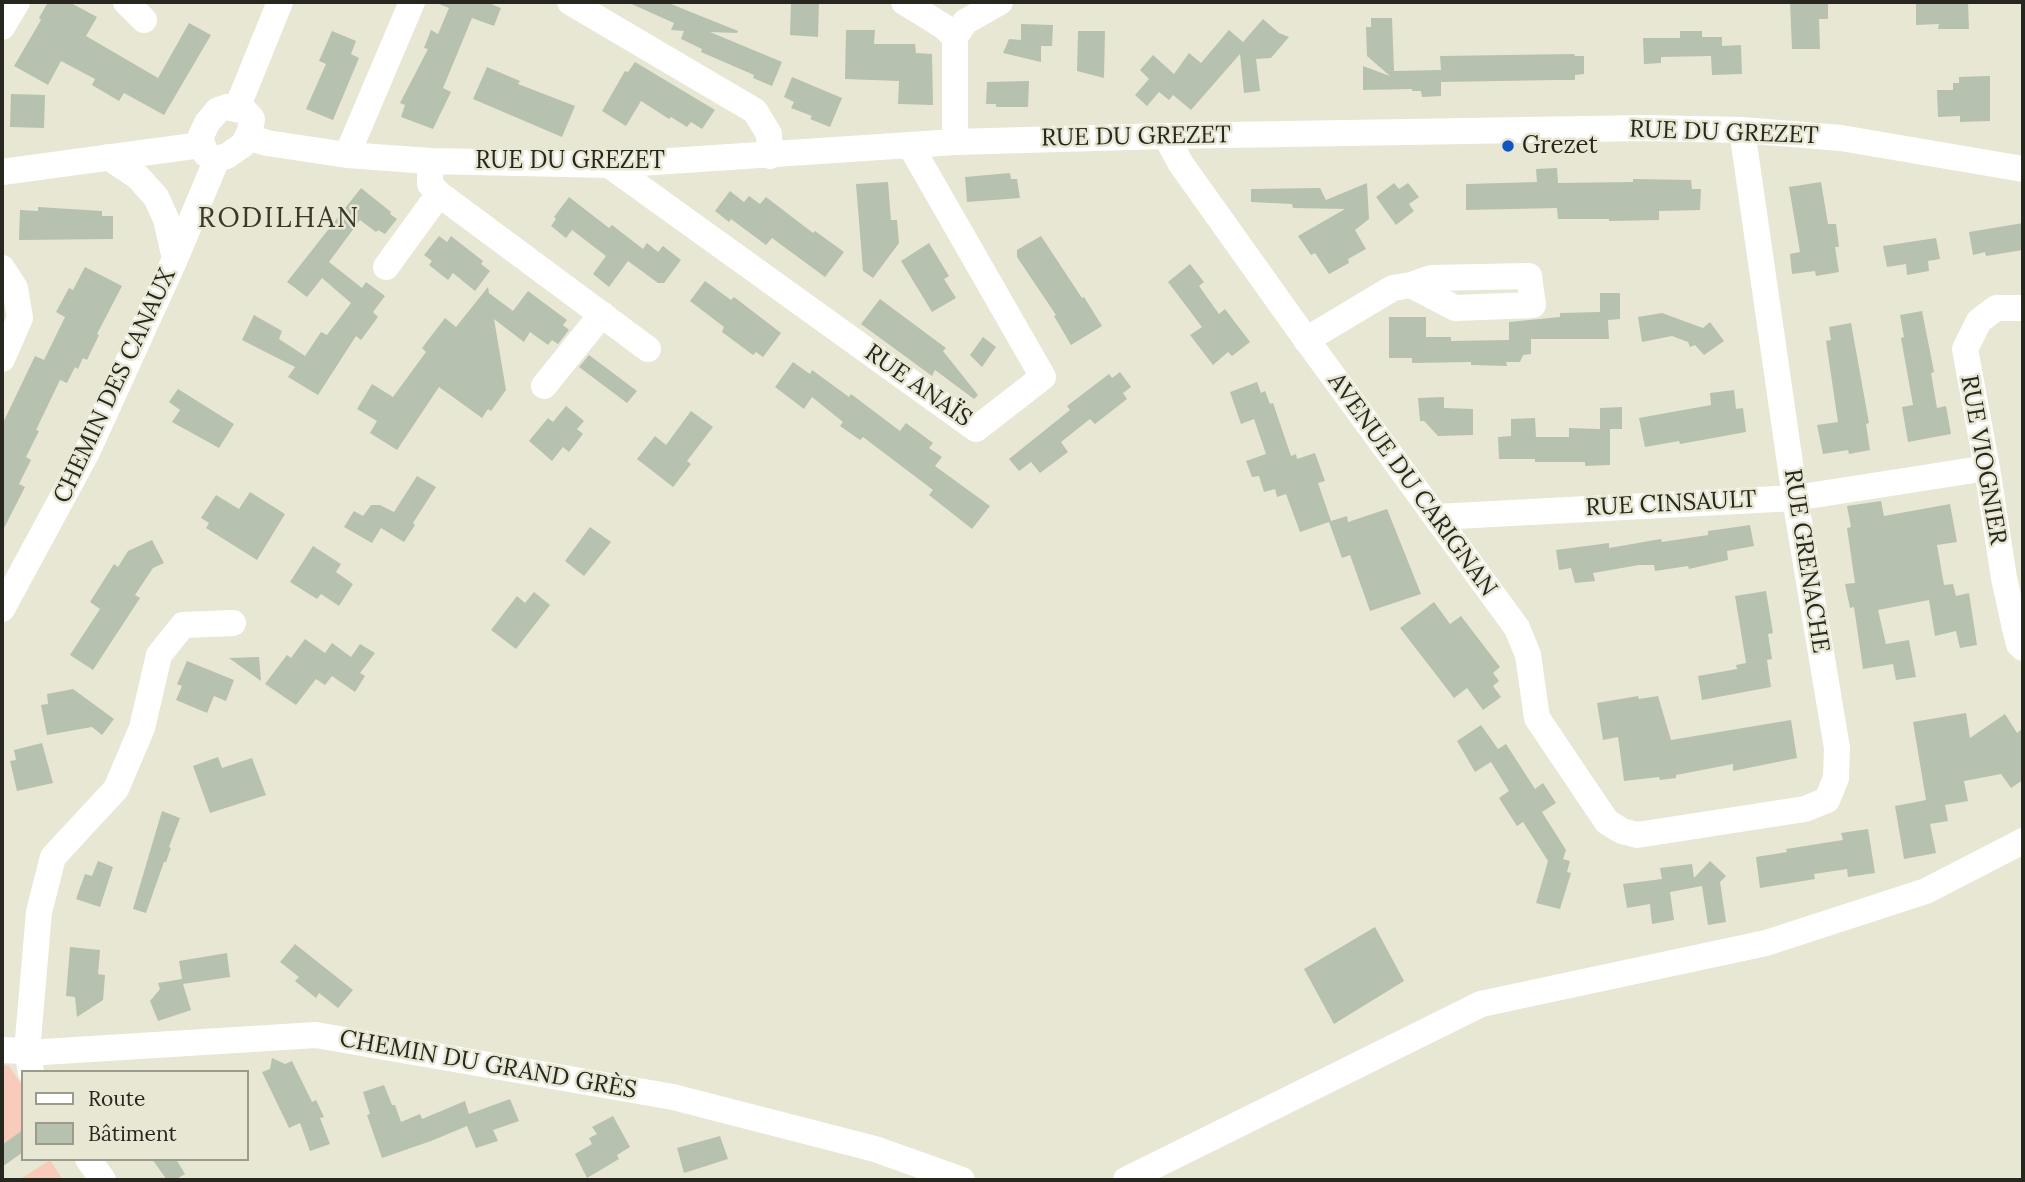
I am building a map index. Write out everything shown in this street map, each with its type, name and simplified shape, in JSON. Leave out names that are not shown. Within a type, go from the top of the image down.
[{"type":"street","points":[[2,27],[17,2]]},
{"type":"street","points":[[237,108],[280,2]]},
{"type":"street","points":[[347,155],[412,2]]},
{"type":"street","points":[[570,2],[755,111],[769,134],[770,156]]},
{"type":"street","points":[[904,2],[943,26],[955,37]]},
{"type":"street","points":[[955,142],[955,37],[965,22],[1000,2]]},
{"type":"street","points":[[2,172],[108,157],[209,152],[227,156],[244,144],[248,136],[252,119],[245,111],[227,107],[218,110],[207,123],[200,138],[209,152]]},
{"type":"street","name":"RUE DU GREZET","points":[[248,136],[267,143],[347,155],[430,161],[609,165],[955,142],[1646,128],[1742,130],[1840,138],[2023,169]]},
{"type":"street","name":"RUE GRENACHE","points":[[1637,835],[1805,809],[1827,800],[1836,778],[1837,748],[1795,498],[1742,130]]},
{"type":"street","name":"AVENUE DU CARIGNAN","points":[[1166,136],[1181,164],[1306,340],[1517,628],[1528,654],[1538,718],[1607,822],[1622,831],[1637,835]]},
{"type":"street","name":"RUE ANAÏS","points":[[609,165],[976,429],[1043,377],[910,145]]},
{"type":"street","name":"CHEMIN DES CANAUX","points":[[2,609],[87,452],[175,259],[209,152]]},
{"type":"street","points":[[108,157],[138,177],[156,197],[166,219],[175,259]]},
{"type":"street","points":[[430,161],[430,184],[439,194],[648,349]]},
{"type":"street","points":[[386,267],[439,194]]},
{"type":"street","points":[[2,268],[15,288],[20,318],[2,359]]},
{"type":"street","points":[[1306,340],[1393,288],[1410,285]]},
{"type":"street","name":"RUE VIOGNIER","points":[[2023,308],[1996,308],[1979,321],[1965,349],[2004,578],[2015,628],[2023,648]]},
{"type":"street","points":[[544,386],[602,314]]},
{"type":"street","name":"RUE CINSAULT","points":[[1436,517],[1795,498],[1987,468]]},
{"type":"street","points":[[20,1058],[39,912],[53,857],[117,789],[142,728],[159,655],[183,625],[233,623]]},
{"type":"street","points":[[1126,1180],[1481,1004],[1766,943],[1926,891],[2023,841]]},
{"type":"street","name":"CHEMIN DU GRAND GRÈS","points":[[20,1058],[316,1035],[673,1097],[875,1149],[962,1180]]},
{"type":"street","points":[[89,1161],[103,1180]]},
{"type":"shaded area","points":[[2,1065],[9,1066],[21,1084],[21,1133],[2,1146]]},
{"type":"shaded area","points":[[51,1161],[63,1180],[19,1180]]},
{"type":"building","points":[[48,2],[69,2],[97,17],[86,36],[158,78],[189,23],[211,35],[164,115],[124,93],[119,101],[92,85],[95,79],[61,61],[48,85],[14,66],[41,20],[39,18]]},
{"type":"building","points":[[434,2],[486,2],[501,8],[494,26],[472,18],[443,88],[451,92],[433,129],[401,117],[405,105],[400,103],[428,49],[424,48],[431,30],[438,34],[449,8]]},
{"type":"building","points":[[627,2],[666,2],[738,31],[710,32],[782,62],[772,86],[753,78],[754,75],[701,52],[702,49],[681,39],[684,31],[671,30],[674,23]]},
{"type":"building","points":[[791,2],[819,2],[818,37],[790,35]]},
{"type":"building","points":[[1790,2],[1828,2],[1828,19],[1819,19],[1820,49],[1792,49]]},
{"type":"building","points":[[1916,2],[1968,2],[1969,29],[1938,29],[1939,24],[1916,25]]},
{"type":"building","points":[[1371,18],[1392,18],[1394,71],[1441,70],[1440,56],[1574,54],[1584,56],[1584,74],[1575,75],[1575,80],[1441,82],[1441,96],[1422,97],[1421,91],[1412,89],[1363,90],[1363,66],[1390,76],[1367,56],[1366,27],[1371,27]]},
{"type":"building","points":[[1263,19],[1279,33],[1289,37],[1271,58],[1256,59],[1260,91],[1244,93],[1240,54],[1191,110],[1173,95],[1169,100],[1159,92],[1147,106],[1135,95],[1149,79],[1140,70],[1153,55],[1174,74],[1189,53],[1201,63],[1229,30],[1243,42]]},
{"type":"building","points":[[1021,24],[1053,25],[1052,46],[1041,46],[1041,62],[1003,53],[1009,39],[1021,40]]},
{"type":"building","points":[[846,30],[875,30],[874,44],[915,44],[916,53],[932,54],[933,105],[898,104],[899,81],[845,79]]},
{"type":"building","points":[[332,31],[356,41],[351,54],[359,58],[333,120],[306,109],[326,64],[319,61]]},
{"type":"building","points":[[1078,31],[1105,31],[1104,78],[1077,71]]},
{"type":"building","points":[[1680,31],[1702,31],[1702,37],[1722,37],[1722,46],[1741,45],[1742,74],[1712,75],[1711,56],[1661,57],[1661,63],[1644,64],[1643,38],[1680,38]]},
{"type":"building","points":[[635,62],[715,110],[702,129],[691,122],[687,127],[671,117],[669,119],[641,101],[626,126],[602,111],[625,71],[628,72]]},
{"type":"building","points":[[487,67],[520,81],[518,84],[575,106],[562,137],[473,99]]},
{"type":"building","points":[[1990,76],[1990,121],[1960,122],[1960,116],[1938,117],[1937,90],[1953,90],[1953,83],[1959,83],[1959,77]]},
{"type":"building","points":[[792,77],[842,98],[830,127],[791,108],[794,102],[784,97]]},
{"type":"building","points":[[1029,81],[1028,107],[996,107],[996,104],[986,104],[987,82]]},
{"type":"building","points":[[11,94],[45,95],[44,128],[10,127]]},
{"type":"building","points":[[1557,168],[1558,183],[1633,182],[1633,179],[1691,180],[1692,189],[1701,189],[1700,210],[1659,211],[1659,220],[1609,221],[1558,219],[1557,208],[1466,210],[1466,184],[1537,182],[1536,169]]},
{"type":"building","points":[[1010,173],[1011,179],[1017,179],[1020,198],[967,202],[965,177]]},
{"type":"building","points":[[888,182],[891,220],[897,220],[899,243],[873,278],[863,271],[856,184]]},
{"type":"building","points":[[1821,182],[1828,224],[1836,224],[1839,247],[1835,247],[1839,272],[1816,276],[1815,271],[1792,274],[1790,254],[1800,252],[1789,187]]},
{"type":"building","points":[[1367,183],[1369,219],[1355,230],[1366,249],[1329,274],[1315,253],[1311,255],[1298,236],[1345,209],[1293,208],[1292,204],[1251,202],[1251,189],[1320,188],[1326,200]]},
{"type":"building","points":[[1394,183],[1399,189],[1408,183],[1419,197],[1409,204],[1414,211],[1396,225],[1376,197]]},
{"type":"building","points":[[361,188],[397,219],[385,234],[378,230],[376,232],[360,220],[329,262],[362,288],[366,282],[385,296],[373,312],[378,317],[361,340],[356,336],[318,395],[288,377],[295,367],[242,340],[254,315],[282,331],[279,339],[305,356],[321,332],[327,335],[351,303],[322,278],[307,297],[287,282]]},
{"type":"building","points":[[730,191],[744,202],[749,196],[760,204],[766,197],[813,233],[815,231],[844,252],[825,277],[772,238],[766,245],[731,219],[729,222],[715,211]]},
{"type":"building","points":[[569,197],[609,228],[612,225],[643,249],[647,243],[658,252],[663,246],[681,260],[664,283],[658,283],[628,261],[609,287],[593,274],[606,256],[572,230],[566,238],[551,226],[556,219],[554,217]]},
{"type":"building","points":[[38,207],[102,211],[102,216],[113,216],[113,239],[19,240],[20,210],[38,211]]},
{"type":"building","points":[[2023,223],[2023,250],[1986,256],[1985,252],[1973,255],[1969,232]]},
{"type":"building","points":[[439,236],[447,242],[451,236],[483,261],[481,264],[490,271],[475,291],[453,273],[448,280],[429,265],[432,261],[424,255]]},
{"type":"building","points":[[1041,236],[1102,326],[1071,345],[1054,316],[1056,315],[1017,257],[1017,250]]},
{"type":"building","points":[[1936,238],[1940,259],[1928,261],[1929,271],[1907,275],[1906,264],[1887,267],[1883,246]]},
{"type":"building","points":[[929,243],[949,276],[944,279],[956,298],[932,312],[901,261]]},
{"type":"building","points":[[1190,264],[1204,282],[1199,286],[1219,314],[1225,309],[1250,342],[1232,356],[1228,352],[1213,365],[1190,335],[1202,327],[1168,282]]},
{"type":"building","points":[[85,267],[122,286],[87,360],[83,358],[78,369],[75,367],[67,383],[60,380],[26,457],[31,460],[19,484],[25,487],[2,532],[2,425],[35,356],[44,360],[65,317],[56,312],[69,288],[73,290]]},
{"type":"building","points":[[705,281],[731,300],[734,297],[781,333],[763,357],[756,352],[753,355],[722,332],[724,327],[690,301]]},
{"type":"building","points":[[488,287],[489,293],[513,311],[528,291],[567,320],[563,325],[569,330],[558,344],[552,340],[548,345],[530,332],[524,342],[494,319],[506,390],[491,411],[488,409],[482,418],[439,387],[397,450],[370,433],[377,421],[357,409],[372,384],[393,397],[426,352],[422,348],[445,318],[456,327]]},
{"type":"building","points":[[1600,293],[1620,293],[1620,319],[1608,320],[1609,339],[1531,339],[1531,354],[1523,355],[1520,362],[1506,362],[1507,366],[1471,365],[1471,362],[1412,363],[1412,358],[1389,358],[1389,317],[1426,317],[1426,337],[1451,337],[1451,341],[1509,340],[1509,322],[1560,317],[1560,313],[1600,312]]},
{"type":"building","points":[[880,299],[946,348],[943,351],[978,395],[974,399],[935,370],[932,376],[861,324]]},
{"type":"building","points":[[1922,311],[1934,372],[1931,373],[1937,408],[1946,406],[1951,434],[1908,442],[1902,407],[1913,405],[1901,338],[1904,337],[1900,315]]},
{"type":"building","points":[[1662,313],[1703,328],[1710,322],[1724,341],[1704,355],[1695,345],[1690,347],[1688,342],[1672,336],[1642,342],[1638,317]]},
{"type":"building","points":[[1851,323],[1869,423],[1866,424],[1870,450],[1849,454],[1848,450],[1823,454],[1817,425],[1838,422],[1826,341],[1831,340],[1829,327]]},
{"type":"building","points":[[983,337],[996,347],[982,367],[970,355]]},
{"type":"building","points":[[589,355],[637,391],[627,403],[579,367]]},
{"type":"building","points":[[793,362],[810,374],[812,370],[849,397],[851,394],[900,431],[906,423],[933,443],[929,448],[942,457],[935,466],[990,506],[972,529],[929,495],[933,490],[863,437],[860,440],[840,426],[843,422],[812,397],[804,409],[775,387]]},
{"type":"building","points":[[1120,372],[1131,387],[1123,393],[1127,399],[1095,424],[1090,419],[1061,442],[1068,452],[1040,473],[1031,462],[1019,471],[1009,459],[1070,410],[1067,406],[1109,374],[1112,378]]},
{"type":"building","points":[[1257,382],[1261,393],[1265,391],[1270,404],[1273,403],[1291,456],[1296,454],[1297,459],[1315,453],[1325,481],[1318,483],[1331,521],[1347,516],[1348,522],[1387,509],[1421,594],[1370,611],[1350,555],[1342,558],[1329,522],[1300,532],[1286,494],[1277,497],[1275,489],[1264,492],[1259,476],[1252,477],[1246,461],[1266,454],[1254,419],[1241,424],[1230,392]]},
{"type":"building","points":[[178,389],[234,424],[219,448],[172,422],[180,410],[169,402]]},
{"type":"building","points":[[1734,390],[1736,409],[1743,408],[1746,432],[1680,444],[1679,441],[1645,447],[1639,418],[1711,405],[1710,393]]},
{"type":"building","points":[[1444,397],[1444,408],[1473,409],[1473,435],[1438,436],[1424,421],[1420,421],[1418,398]]},
{"type":"building","points":[[566,406],[584,421],[577,429],[583,434],[569,452],[563,447],[552,461],[529,441],[548,418],[553,422]]},
{"type":"building","points":[[1622,407],[1622,429],[1610,429],[1610,465],[1585,466],[1585,462],[1499,459],[1498,437],[1511,436],[1511,419],[1535,418],[1536,437],[1569,437],[1569,428],[1600,429],[1600,408]]},
{"type":"building","points":[[691,411],[713,427],[687,461],[691,464],[673,487],[637,459],[655,436],[666,445]]},
{"type":"building","points":[[417,476],[436,487],[404,542],[381,528],[372,543],[344,527],[354,511],[363,516],[371,505],[380,505],[394,512]]},
{"type":"building","points":[[250,492],[285,514],[257,560],[206,528],[209,523],[201,518],[216,495],[239,509]]},
{"type":"building","points":[[1881,501],[1884,516],[1950,504],[1957,542],[1937,545],[1944,585],[1953,584],[1956,596],[1969,593],[1977,645],[1960,648],[1956,631],[1935,636],[1929,600],[1878,610],[1886,644],[1909,640],[1916,677],[1896,680],[1893,664],[1863,669],[1854,607],[1850,608],[1845,584],[1855,583],[1847,528],[1851,527],[1847,506]]},
{"type":"building","points":[[1750,525],[1754,546],[1727,551],[1728,560],[1689,569],[1688,566],[1655,571],[1654,565],[1639,565],[1593,573],[1595,581],[1575,583],[1571,568],[1559,570],[1556,550],[1609,543],[1609,548],[1661,539],[1662,542]]},
{"type":"building","points":[[590,527],[611,542],[584,576],[565,561]]},
{"type":"building","points":[[152,540],[164,563],[153,568],[135,595],[140,598],[93,670],[70,655],[100,609],[90,602],[114,564],[118,567],[128,551]]},
{"type":"building","points":[[313,546],[341,564],[336,572],[353,584],[339,606],[321,594],[317,599],[290,582]]},
{"type":"building","points":[[1766,591],[1773,633],[1768,634],[1772,659],[1767,660],[1771,687],[1702,700],[1698,676],[1737,669],[1736,665],[1746,663],[1735,596]]},
{"type":"building","points":[[534,592],[550,605],[516,649],[491,630],[517,596],[525,603]]},
{"type":"building","points":[[1434,602],[1450,624],[1461,616],[1500,667],[1493,673],[1499,681],[1493,686],[1501,697],[1483,710],[1467,688],[1454,698],[1400,628]]},
{"type":"building","points":[[305,639],[325,653],[332,643],[351,657],[360,644],[375,653],[360,673],[365,676],[355,692],[332,676],[325,685],[316,679],[296,705],[265,684],[287,655],[291,658]]},
{"type":"building","points":[[259,657],[261,681],[229,658]]},
{"type":"building","points":[[187,661],[234,680],[226,701],[214,696],[207,713],[176,700],[182,686],[177,684]]},
{"type":"building","points":[[73,689],[114,719],[102,735],[92,727],[47,735],[41,705],[48,704],[47,694]]},
{"type":"building","points":[[1638,696],[1639,699],[1658,696],[1671,740],[1791,720],[1797,758],[1733,771],[1733,764],[1676,775],[1676,778],[1624,781],[1618,737],[1603,740],[1597,703]]},
{"type":"building","points":[[1966,713],[1970,738],[2005,714],[2017,733],[2023,728],[2023,780],[2011,788],[2001,774],[1964,781],[1968,801],[1945,805],[1948,821],[1930,824],[1936,853],[1904,859],[1895,806],[1926,800],[1913,722]]},
{"type":"building","points":[[1481,725],[1498,749],[1506,744],[1535,789],[1543,783],[1556,803],[1542,812],[1566,850],[1563,859],[1570,861],[1567,872],[1571,873],[1560,909],[1536,903],[1548,861],[1523,822],[1517,826],[1499,798],[1509,791],[1491,762],[1475,772],[1457,741]]},
{"type":"building","points":[[42,743],[53,783],[17,791],[10,761],[16,760],[14,750]]},
{"type":"building","points":[[218,757],[222,768],[252,758],[266,795],[210,813],[193,766]]},
{"type":"building","points":[[162,811],[180,818],[146,913],[133,909]]},
{"type":"building","points":[[1868,829],[1875,873],[1848,877],[1847,869],[1814,874],[1815,879],[1760,888],[1756,857],[1843,840],[1841,833]]},
{"type":"building","points":[[98,861],[113,867],[100,907],[76,899],[85,874],[92,876]]},
{"type":"building","points":[[1710,861],[1726,876],[1720,882],[1726,922],[1708,925],[1702,886],[1670,892],[1674,920],[1652,924],[1650,904],[1627,908],[1623,884],[1662,879],[1660,868],[1692,864],[1694,878]]},
{"type":"building","points":[[1375,927],[1404,981],[1334,1024],[1304,969]]},
{"type":"building","points":[[295,944],[353,990],[338,1008],[319,993],[316,998],[295,981],[299,977],[280,962]]},
{"type":"building","points":[[70,947],[100,950],[98,974],[105,975],[103,1000],[77,1017],[75,997],[66,996]]},
{"type":"building","points":[[227,953],[230,977],[183,984],[191,1010],[158,1021],[150,1001],[160,989],[158,983],[182,979],[179,961]]},
{"type":"building","points":[[272,1058],[285,1064],[292,1061],[312,1102],[316,1100],[324,1117],[320,1118],[330,1144],[310,1151],[300,1123],[289,1128],[262,1072],[270,1069]]},
{"type":"building","points":[[384,1085],[401,1122],[420,1114],[422,1119],[465,1101],[469,1114],[510,1099],[519,1121],[493,1130],[498,1141],[476,1148],[467,1126],[382,1158],[367,1115],[370,1114],[363,1092]]},
{"type":"building","points":[[613,1116],[630,1147],[617,1155],[619,1159],[587,1178],[575,1154],[592,1144],[589,1138],[597,1134],[592,1127]]},
{"type":"building","points":[[21,1131],[21,1153],[2,1167],[2,1145]]},
{"type":"building","points":[[720,1136],[728,1159],[684,1173],[677,1148]]},
{"type":"building","points":[[153,1161],[177,1161],[185,1174],[175,1180],[167,1180]]},
{"type":"place","name":"Grezet","points":[[1508,146]]},
{"type":"district","name":"RODILHAN","points":[[279,219]]}]
